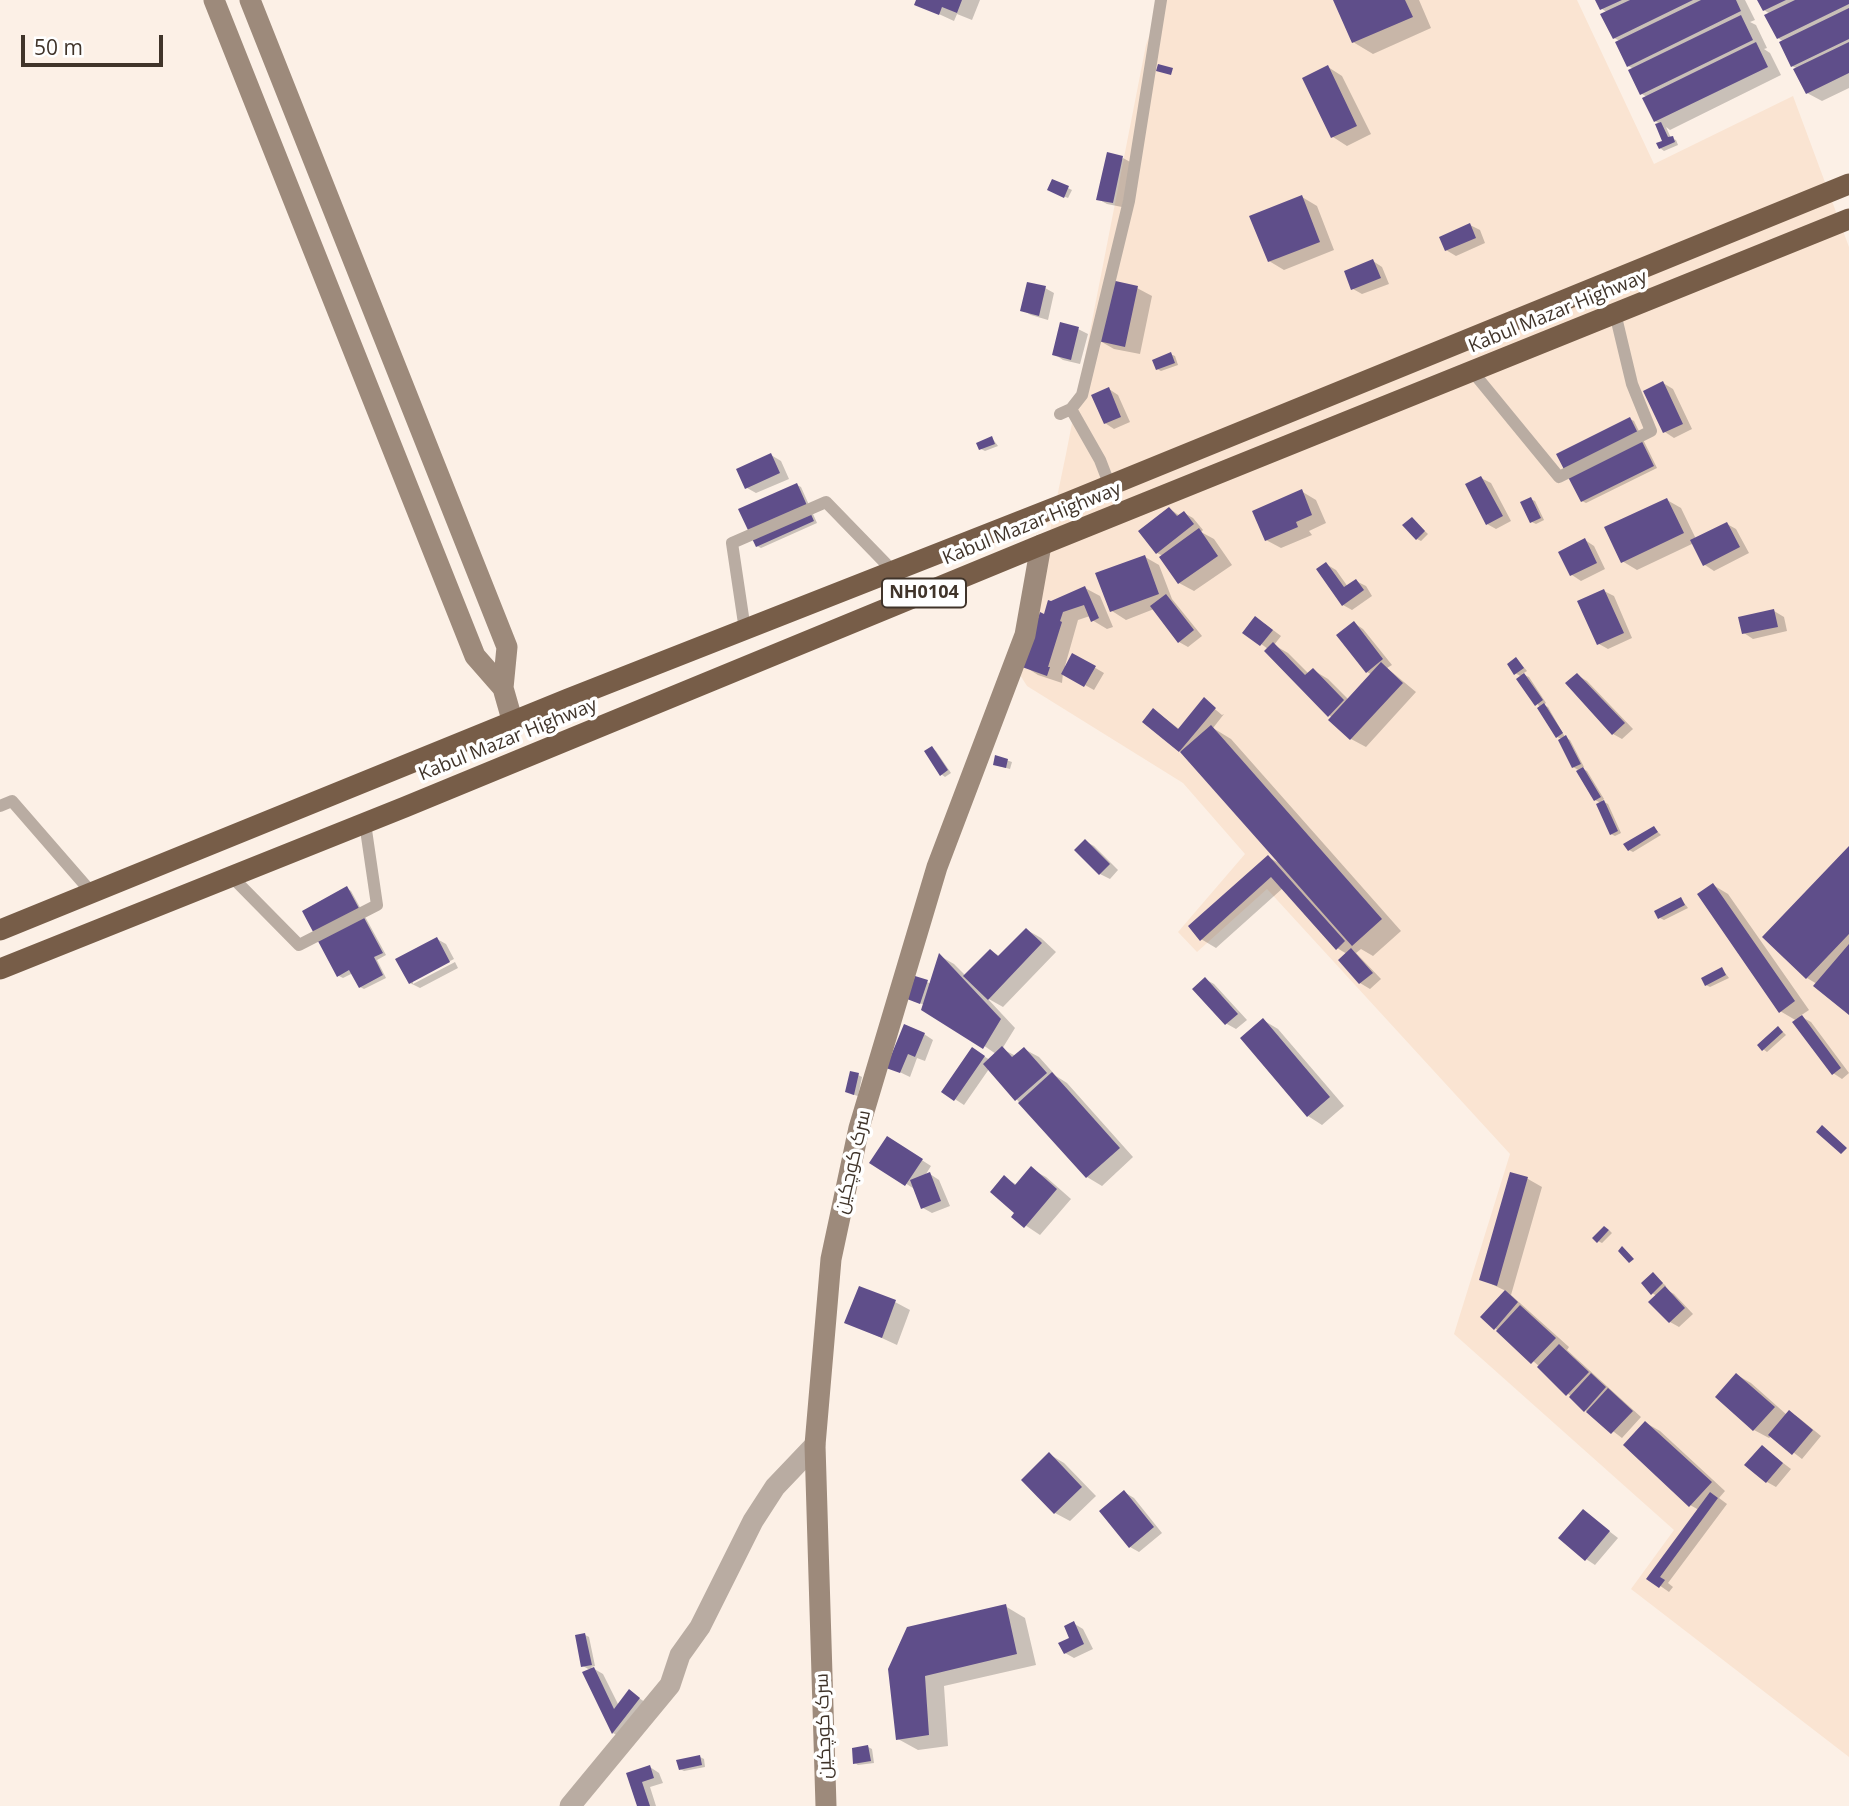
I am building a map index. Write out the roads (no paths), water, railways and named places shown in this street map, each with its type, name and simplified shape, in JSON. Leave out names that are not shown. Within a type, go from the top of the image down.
[{"type":"highway","name":"Kabul Mazar Highway","points":[[0,930],[1110,486],[1849,184]]},
{"type":"highway","name":"Kabul Mazar Highway","points":[[0,969],[1849,219]]},
{"type":"street","points":[[214,0],[475,656],[503,688]]},
{"type":"street","points":[[250,0],[507,647],[503,688],[513,723]]},
{"type":"street","name":"سرک کوچکین","points":[[827,1806],[815,1445],[831,1259],[859,1128],[937,867],[1025,635],[1041,545]]},
{"type":"street","points":[[570,1806],[670,1685],[680,1655],[700,1628],[753,1521],[775,1487],[815,1445]]},
{"type":"lane","points":[[1110,486],[1100,460],[1066,411],[1082,395],[1129,201],[1161,0]]},
{"type":"lane","points":[[1472,371],[1559,477],[1651,431],[1632,384],[1615,313]]},
{"type":"lane","points":[[745,630],[732,543],[826,502],[893,571]]},
{"type":"lane","points":[[0,806],[12,801],[92,893]]},
{"type":"lane","points":[[232,877],[299,945],[377,905],[365,823]]}]
